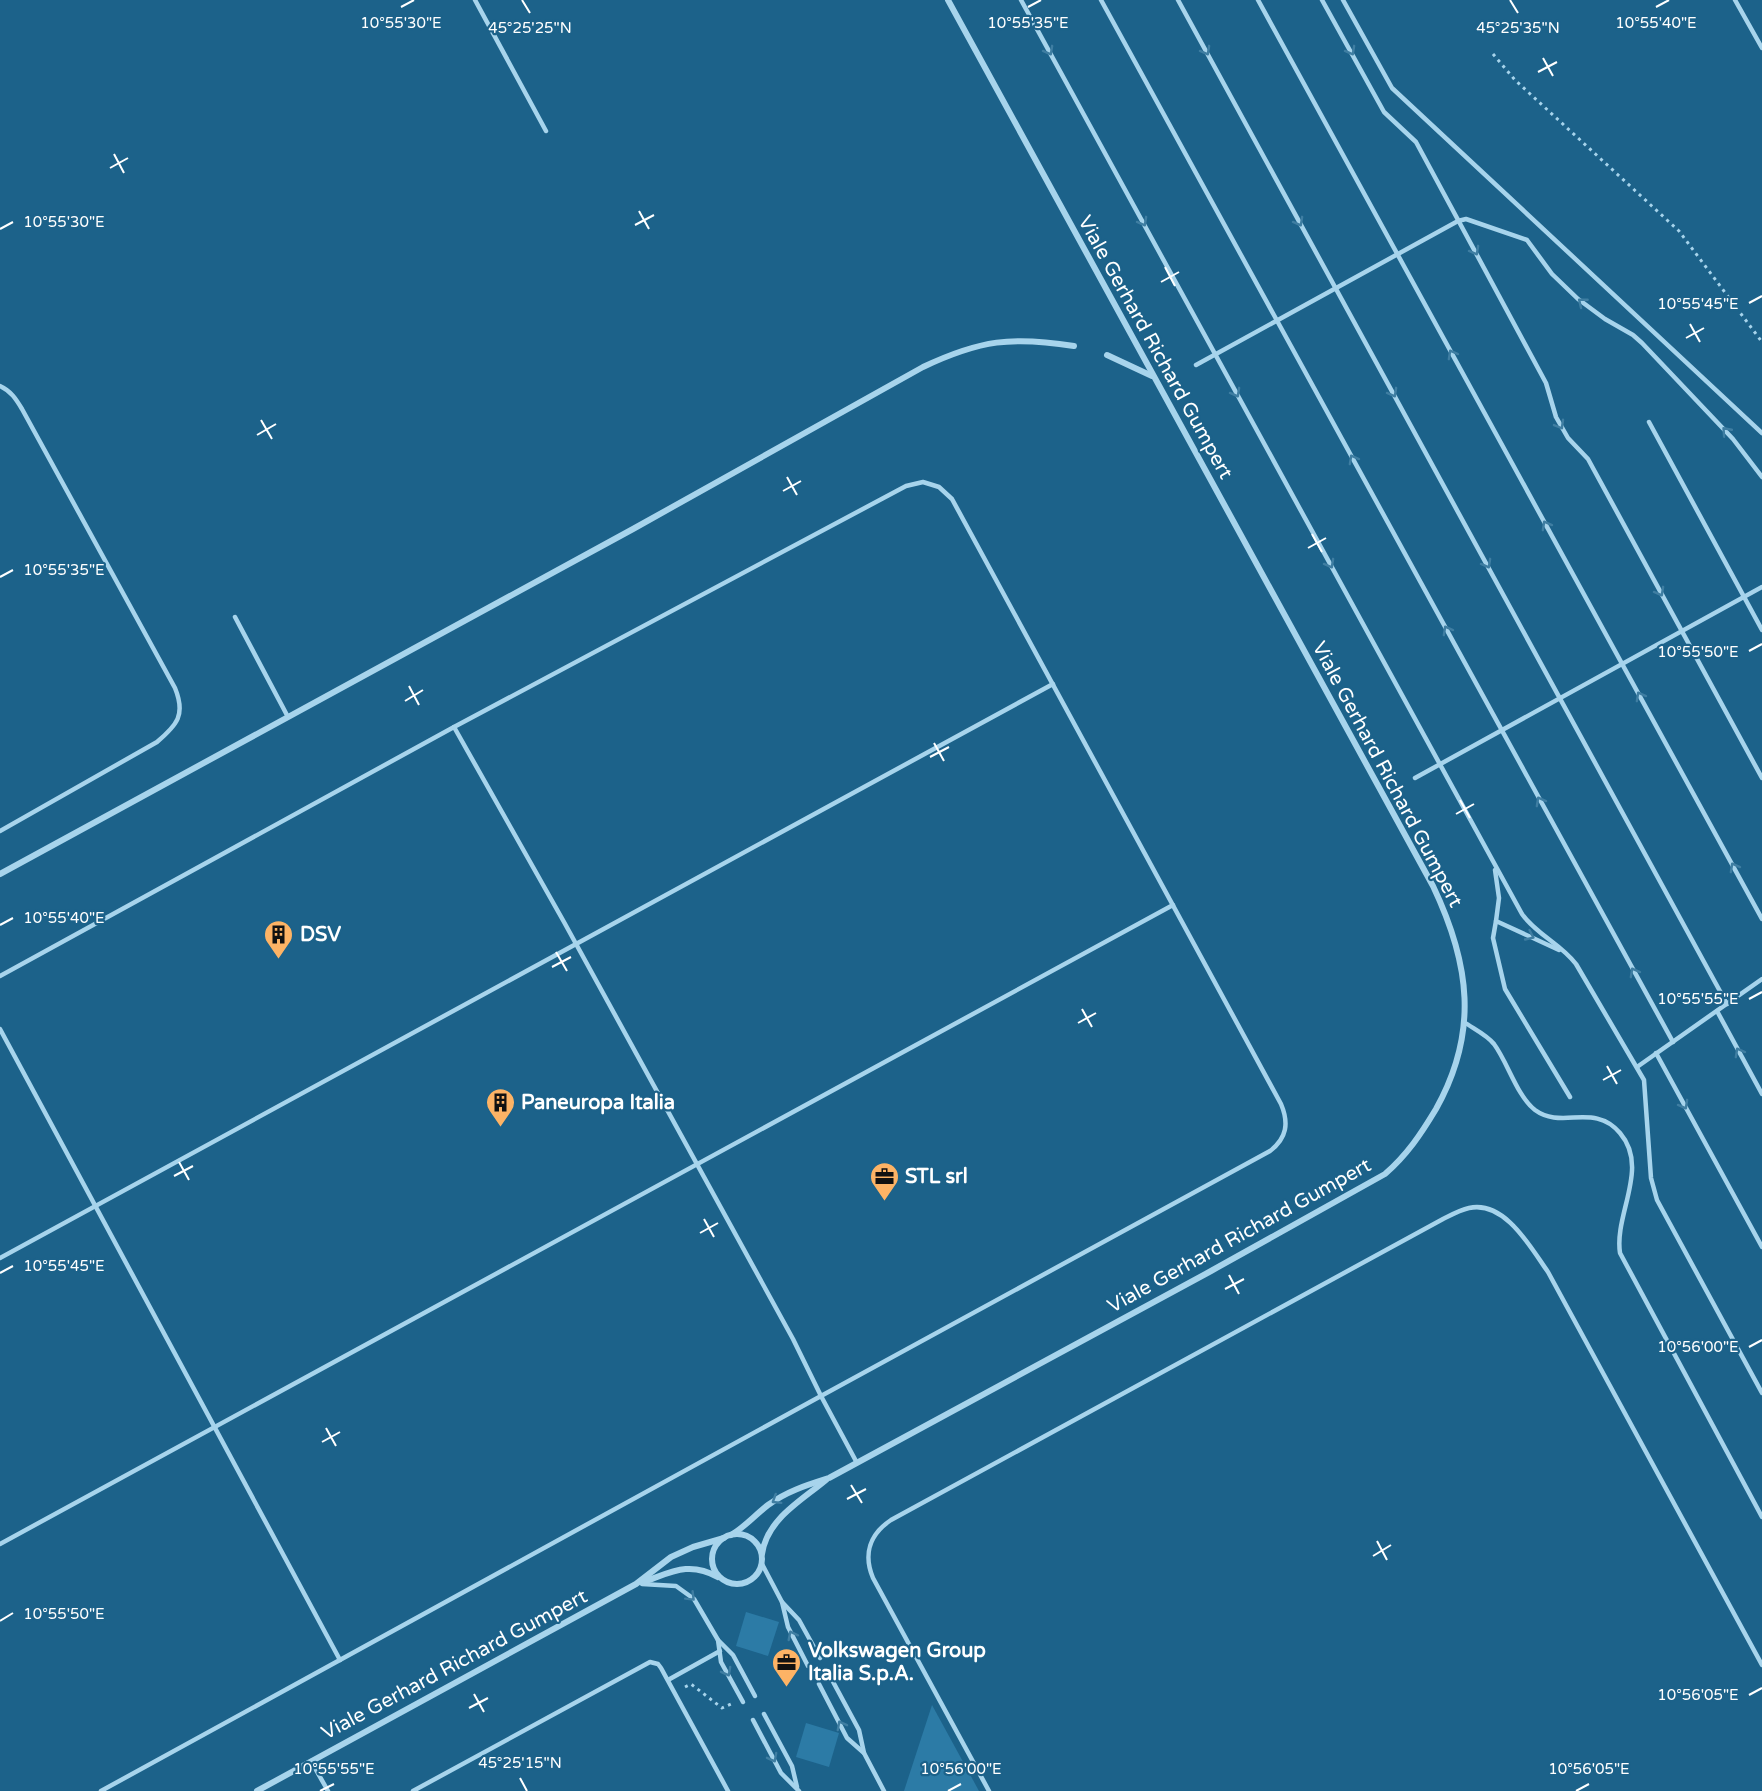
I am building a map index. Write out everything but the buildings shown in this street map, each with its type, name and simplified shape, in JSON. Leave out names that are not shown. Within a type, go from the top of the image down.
[{"type":"street","name":"Viale Gerhard Richard Gumpert","points":[[257,1791],[636,1584],[671,1557],[728,1536],[748,1524],[767,1506],[794,1490],[829,1478],[1385,1174],[1409,1151],[1441,1100],[1451,1077],[1459,1053],[1464,1022],[1465,988],[1461,962],[1447,915],[948,0]]},
{"type":"street","points":[[0,874],[941,359],[977,346],[1002,341],[1024,340],[1074,346]]},
{"type":"street","points":[[1107,356],[1153,376]]},
{"type":"street","name":"Viale Gerhard Richard Gumpert","points":[[762,1555],[766,1535],[776,1521],[829,1478]]},
{"type":"street","points":[[739,1534],[754,1541],[762,1555],[759,1572],[746,1583],[737,1584],[722,1579],[716,1573],[712,1558],[718,1543],[728,1536],[739,1534]]},
{"type":"street","name":"Viale Gerhard Richard Gumpert","points":[[636,1584],[676,1571],[696,1568],[722,1579]]},
{"type":"lane","points":[[475,0],[546,131]]},
{"type":"lane","points":[[1021,0],[1491,859],[1527,921],[1576,964],[1637,1066],[1644,1080],[1653,1191],[1762,1392]]},
{"type":"lane","points":[[1101,0],[1673,1042]]},
{"type":"lane","points":[[1178,0],[1727,1004]]},
{"type":"lane","points":[[1258,0],[1762,919]]},
{"type":"lane","points":[[1322,0],[1384,112],[1416,142],[1546,383],[1553,411],[1560,424],[1568,438],[1588,459],[1762,778]]},
{"type":"lane","points":[[1343,0],[1392,88],[1762,433]]},
{"type":"lane","points":[[1735,0],[1762,48]]},
{"type":"lane","points":[[1196,365],[1458,220],[1466,219],[1527,240],[1552,274],[1578,299],[1605,319],[1633,335],[1642,344],[1725,430],[1762,477]]},
{"type":"lane","points":[[0,386],[15,397],[22,409],[175,688],[181,708],[175,726],[157,742],[0,831]]},
{"type":"lane","points":[[1649,422],[1762,630]]},
{"type":"lane","points":[[0,976],[454,727],[906,486],[922,482],[939,487],[952,499],[1281,1104],[1286,1125],[1281,1140],[1270,1151],[101,1791]]},
{"type":"lane","points":[[1415,778],[1762,587]]},
{"type":"lane","points":[[235,617],[288,717]]},
{"type":"lane","points":[[0,1258],[1053,684]]},
{"type":"lane","points":[[454,727],[793,1339],[820,1396],[857,1463]]},
{"type":"lane","points":[[1491,859],[1498,886],[1498,908],[1493,938],[1504,989],[1570,1097]]},
{"type":"lane","points":[[0,1544],[1173,905]]},
{"type":"lane","points":[[1496,921],[1565,952]]},
{"type":"lane","points":[[1637,1066],[1762,979]]},
{"type":"lane","points":[[1717,1011],[1762,1094]]},
{"type":"lane","points":[[1464,1022],[1494,1044],[1526,1100],[1536,1111],[1551,1116],[1600,1118],[1615,1127],[1626,1141],[1631,1160],[1631,1181],[1619,1234],[1620,1253],[1762,1517]]},
{"type":"lane","points":[[0,1029],[97,1205],[340,1660]]},
{"type":"lane","points":[[1656,1053],[1762,1247]]},
{"type":"lane","points":[[989,1791],[873,1578],[869,1568],[868,1553],[877,1532],[891,1520],[1470,1207],[1485,1208],[1502,1216],[1525,1240],[1548,1272],[1762,1665]]},
{"type":"lane","points":[[762,1564],[782,1602],[788,1627],[808,1666]]},
{"type":"lane","points":[[636,1584],[668,1584],[683,1590],[698,1604],[718,1640],[733,1655],[755,1696]]},
{"type":"lane","points":[[782,1602],[799,1620],[820,1658]]},
{"type":"lane","points":[[718,1640],[721,1662],[743,1702]]},
{"type":"lane","points":[[668,1680],[720,1652]]},
{"type":"lane","points":[[413,1791],[647,1663],[658,1664],[728,1791]]},
{"type":"lane","points":[[831,1678],[859,1730],[864,1753],[884,1791]]},
{"type":"lane","points":[[819,1684],[848,1738],[864,1753]]},
{"type":"lane","points":[[764,1714],[792,1767],[798,1790]]},
{"type":"lane","points":[[753,1720],[781,1773],[798,1790]]},
{"type":"lane","points":[[311,1761],[328,1791]]},
{"type":"path","points":[[1493,54],[1515,80],[1679,231],[1762,342]]},
{"type":"path","points":[[675,1693],[691,1684],[722,1708],[732,1703]]},
{"type":"shaded area","points":[[746,1612],[779,1622],[768,1656],[736,1646]]},
{"type":"shaded area","points":[[932,1705],[979,1791],[904,1791]]},
{"type":"shaded area","points":[[806,1723],[839,1733],[829,1767],[796,1757]]},
{"type":"place","name":"DSV","points":[[279,960]]},
{"type":"place","name":"Paneuropa Italia","points":[[500,1128]]},
{"type":"place","name":"STL srl","points":[[884,1202]]},
{"type":"place","name":"Volkswagen Group Italia S.p.A.","points":[[787,1688]]}]
